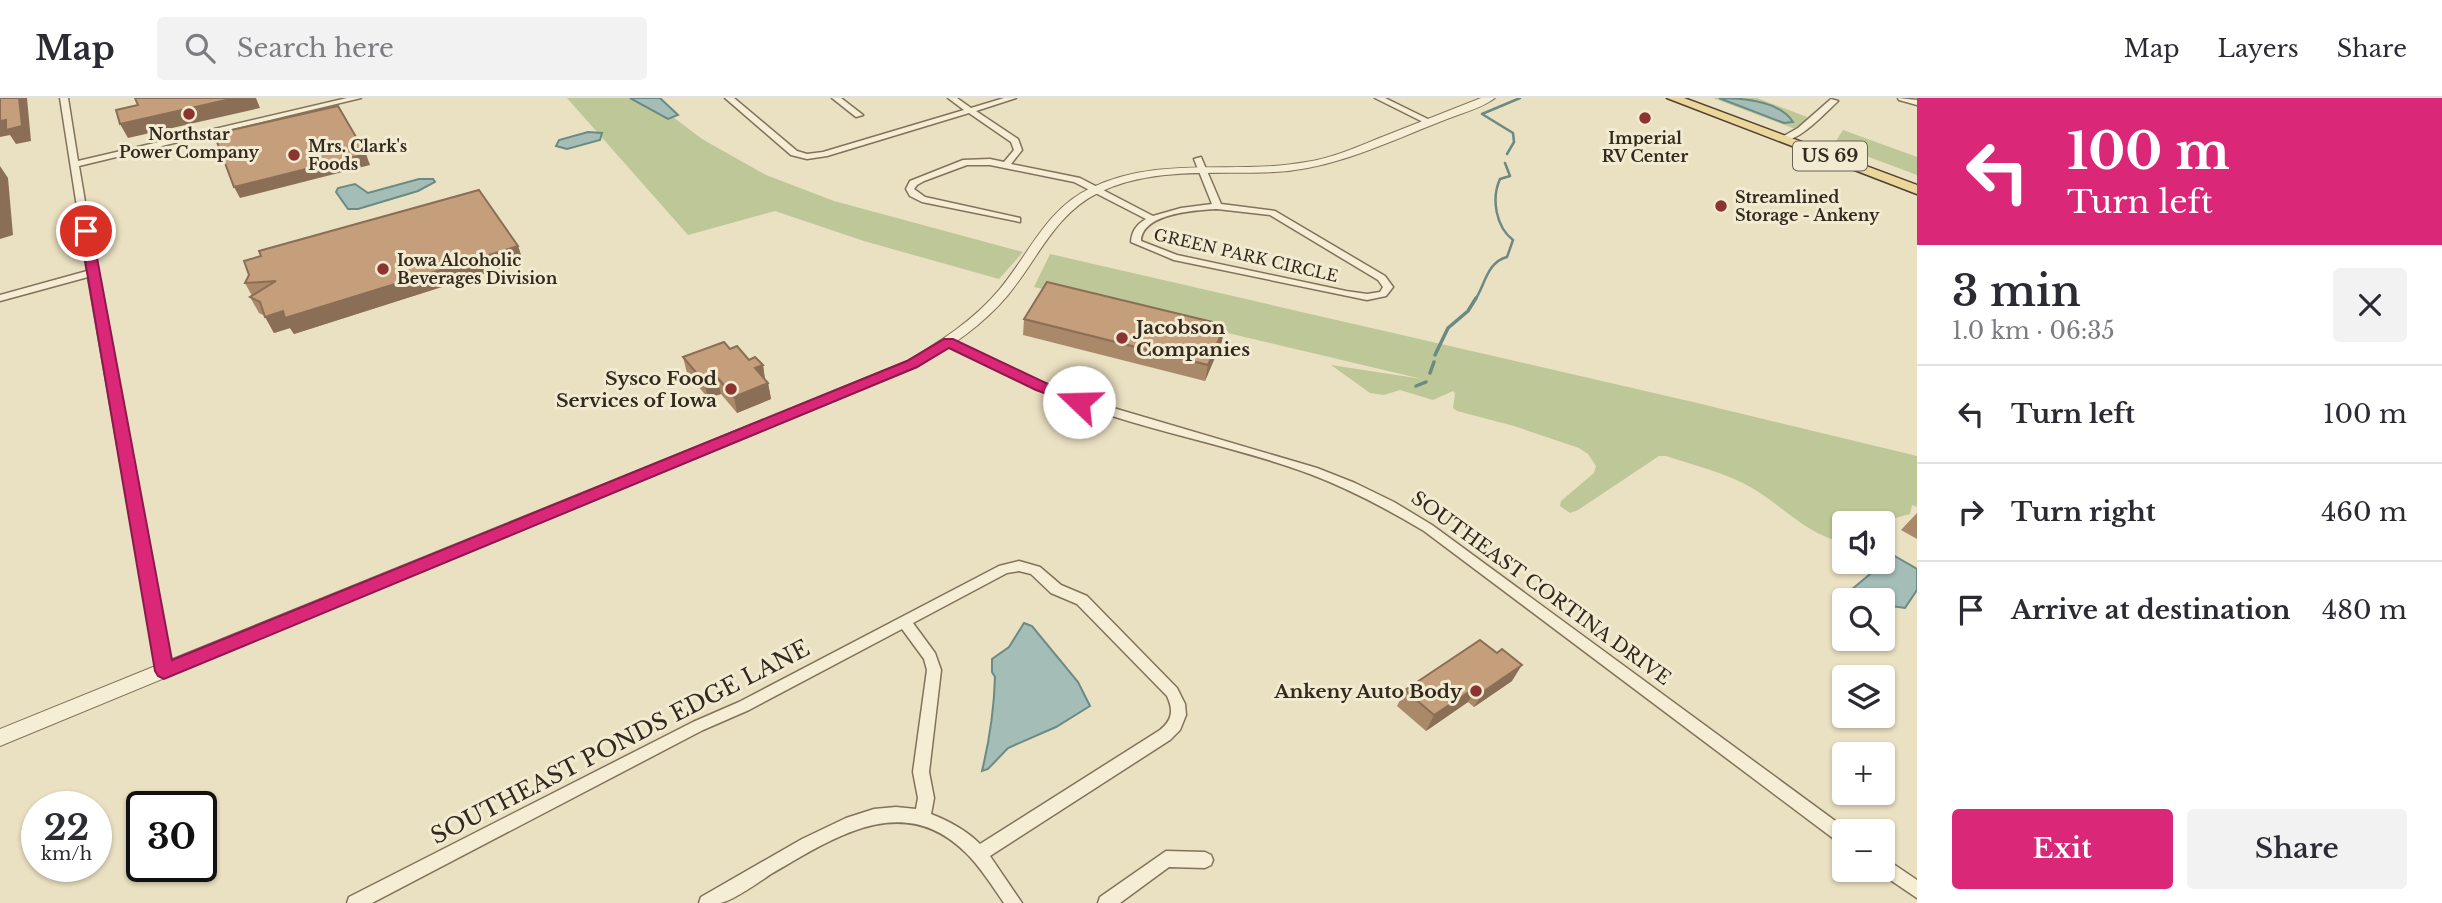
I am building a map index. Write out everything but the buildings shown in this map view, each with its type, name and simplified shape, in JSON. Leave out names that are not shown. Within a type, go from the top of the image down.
[{"type":"main road","name":"US 69","points":[[1674,98],[1917,190]]},
{"type":"main road","name":"US 69","points":[[1684,98],[1743,123]]},
{"type":"street","points":[[64,98],[92,273],[164,671]]},
{"type":"street","points":[[75,164],[357,98]]},
{"type":"street","points":[[729,98],[794,153],[816,156],[1012,98]]},
{"type":"street","points":[[839,100],[857,98]]},
{"type":"street","points":[[952,98],[1015,141],[1017,150],[1007,164]]},
{"type":"street","points":[[1379,98],[1430,122]]},
{"type":"street","points":[[0,738],[912,364],[949,342],[1003,293],[1055,218],[1078,199],[1096,190],[1139,175],[1200,163],[1273,169],[1320,163],[1490,98]]},
{"type":"street","points":[[1902,98],[1917,103]]},
{"type":"street","points":[[839,100],[859,115]]},
{"type":"street","points":[[1785,139],[1805,129],[1834,101]]},
{"type":"street","points":[[1017,220],[922,198],[913,194],[910,189],[913,183],[921,179],[966,162],[1007,164],[1071,178],[1153,219],[1181,210],[1217,206],[1200,163]]},
{"type":"street","name":"GREEN PARK CIRCLE","points":[[1153,219],[1137,227],[1134,234],[1136,242],[1156,252],[1346,295],[1383,295],[1388,287],[1382,278],[1272,213],[1217,206]]},
{"type":"street","points":[[0,298],[92,273]]},
{"type":"street","name":"SOUTHEAST CORTINA DRIVE","points":[[949,342],[1069,398],[1140,421],[1291,462],[1335,477],[1377,497],[1428,528],[1832,828]]},
{"type":"street","name":"SOUTHEAST PONDS EDGE LANE","points":[[355,903],[1004,569],[1019,566],[1030,568],[1056,589],[1082,600],[1172,692],[1180,708],[1176,725],[1166,735],[978,855]]},
{"type":"street","points":[[905,622],[930,657],[934,670],[921,772],[926,798],[922,818]]},
{"type":"street","points":[[707,903],[845,823],[884,815],[922,818],[951,831],[978,855],[1014,903]]},
{"type":"street","points":[[1106,903],[1166,859],[1205,860]]},
{"type":"street","points":[[1895,874],[1917,890]]},
{"type":"green space","points":[[567,98],[648,98],[702,139],[766,175],[834,201],[1023,252],[999,279],[864,241],[775,211],[688,235]]},
{"type":"green space","points":[[1713,98],[1757,98],[1807,117],[1805,126],[1798,130]]},
{"type":"green space","points":[[1843,130],[1917,157],[1917,175],[1834,144]]},
{"type":"green space","points":[[1050,254],[1917,456],[1917,507],[1912,505],[1910,514],[1895,518],[1895,511],[1832,511],[1832,539],[1807,527],[1742,482],[1659,456],[1570,513],[1560,506],[1561,501],[1594,473],[1596,466],[1588,454],[1579,448],[1514,426],[1457,411],[1453,408],[1453,391],[1433,400],[1400,390],[1384,395],[1370,393],[1331,365],[1422,379],[1034,287]]},
{"type":"water","points":[[630,98],[660,98],[678,115],[668,119]]},
{"type":"water","points":[[1719,98],[1749,100],[1769,105],[1779,109],[1793,122],[1784,123]]},
{"type":"water","points":[[588,132],[602,133],[600,140],[567,149],[556,146],[559,140]]},
{"type":"water","points":[[419,179],[433,179],[435,182],[418,191],[358,209],[348,209],[336,192],[338,188],[355,184],[368,193]]},
{"type":"water","points":[[1895,556],[1917,569],[1917,590],[1905,608],[1895,607],[1895,588],[1853,588],[1870,574],[1895,574]]},
{"type":"water","points":[[1024,623],[1032,626],[1078,682],[1090,706],[1056,727],[1008,748],[988,769],[982,771],[994,702],[995,677],[992,672],[992,659],[1009,647]]},
{"type":"waterway","points":[[1507,154],[1514,142],[1513,133],[1482,114],[1520,98]]},
{"type":"waterway","points":[[1475,300],[1491,269],[1507,257],[1513,240],[1499,220],[1496,204],[1500,179],[1510,176],[1505,163]]},
{"type":"waterway","points":[[1435,355],[1448,328],[1468,311],[1476,298]]},
{"type":"waterway","points":[[1430,373],[1434,362]]},
{"type":"waterway","points":[[1416,386],[1426,382]]},
{"type":"place","name":"Northstar Power Company","points":[[189,114]]},
{"type":"place","name":"Imperial RV Center","points":[[1645,118]]},
{"type":"place","name":"Mrs. Clark's Foods","points":[[294,155]]},
{"type":"place","name":"Streamlined Storage - Ankeny","points":[[1721,206]]},
{"type":"place","name":"Iowa Alcoholic Beverages Division","points":[[383,269]]},
{"type":"place","name":"Jacobson Companies","points":[[1122,338]]},
{"type":"place","name":"Sysco Food Services of Iowa","points":[[731,389]]},
{"type":"place","name":"Ankeny Auto Body","points":[[1476,691]]},
{"type":"route","points":[[86,231],[164,671],[912,364],[949,342],[1041,387],[1079,402]]}]
